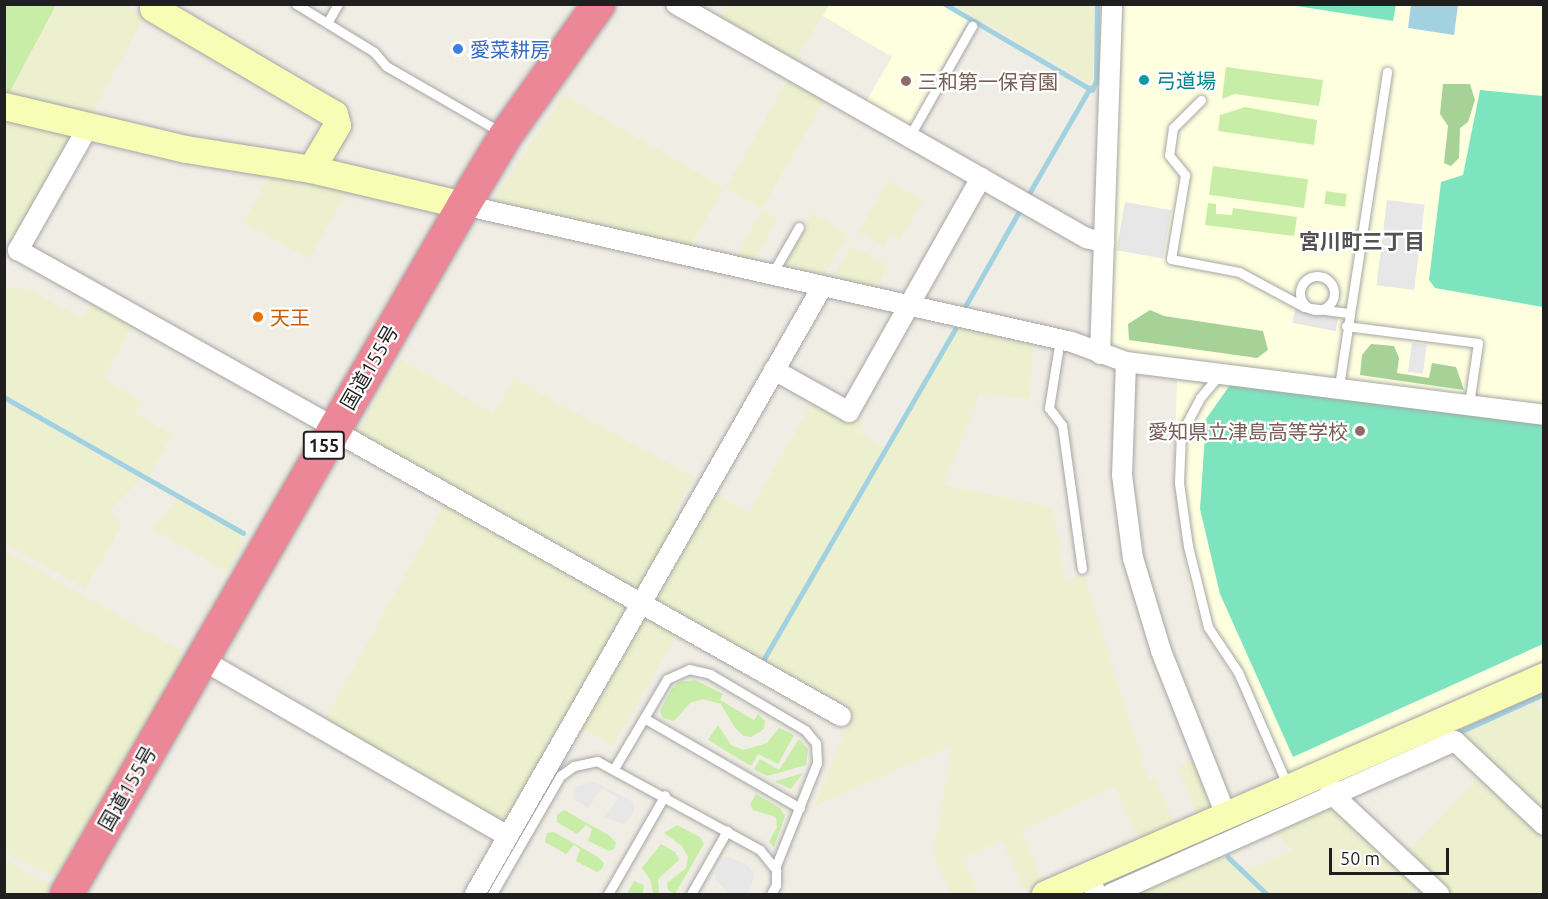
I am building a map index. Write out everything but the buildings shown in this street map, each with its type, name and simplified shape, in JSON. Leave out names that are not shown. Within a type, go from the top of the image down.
[{"type":"highway","name":"国道155号","points":[[66,894],[463,205],[505,135],[598,4]]},
{"type":"street","points":[[676,4],[1087,238],[1104,243]]},
{"type":"street","points":[[1100,354],[1112,4]]},
{"type":"street","points":[[148,6],[334,114],[336,125],[311,169]]},
{"type":"street","points":[[4,106],[88,127],[311,169],[822,287],[1060,339],[1126,362],[1339,386],[1544,415]]},
{"type":"street","points":[[88,127],[18,250],[841,716]]},
{"type":"street","points":[[774,370],[849,412],[981,178]]},
{"type":"street","points":[[475,894],[639,603],[822,287]]},
{"type":"street","points":[[1126,362],[1122,475],[1133,558],[1161,651],[1226,815]]},
{"type":"street","points":[[201,659],[507,836]]},
{"type":"street","points":[[1097,888],[1226,815],[1289,788],[1330,787],[1544,676]]},
{"type":"street","points":[[1045,894],[1097,888],[1330,787],[1455,741],[1544,825]]},
{"type":"street","points":[[1330,787],[1439,894]]},
{"type":"lane","points":[[296,4],[374,52],[386,66],[505,135]]},
{"type":"lane","points":[[327,23],[338,4]]},
{"type":"lane","points":[[909,137],[972,26]]},
{"type":"lane","points":[[1339,386],[1348,313],[1356,292],[1387,72]]},
{"type":"lane","points":[[1201,100],[1173,128],[1169,155],[1185,174],[1171,260],[1239,273],[1316,310],[1348,313]]},
{"type":"lane","points":[[771,275],[799,227]]},
{"type":"lane","points":[[1347,326],[1478,343],[1469,404]]},
{"type":"lane","points":[[1060,339],[1049,408],[1062,424],[1083,569]]},
{"type":"lane","points":[[1221,372],[1200,398],[1181,432],[1179,483],[1188,546],[1208,627],[1238,672],[1289,788]]},
{"type":"lane","points":[[615,767],[668,679],[689,669],[710,674],[812,736],[817,763],[775,868],[776,885],[771,894]]},
{"type":"lane","points":[[644,718],[800,808]]},
{"type":"lane","points":[[496,893],[560,776],[589,761],[615,767],[665,795],[760,850],[775,868]]},
{"type":"lane","points":[[608,894],[665,795]]},
{"type":"lane","points":[[691,894],[727,831]]},
{"type":"shaded area","name":"三和第一保育園","points":[[940,4],[968,20],[908,131],[864,105],[892,57],[823,16],[829,5]]},
{"type":"shaded area","points":[[56,5],[126,5],[144,18],[89,118],[7,97]]},
{"type":"shaded area","points":[[728,5],[829,5],[791,68],[716,24]]},
{"type":"shaded area","points":[[953,5],[1094,5],[1093,78],[1090,83]]},
{"type":"shaded area","name":"愛知県立津島高等学校","points":[[1123,5],[1543,5],[1543,660],[1279,778],[1248,700],[1203,629],[1189,584],[1174,478],[1177,380],[1207,384],[1210,367],[1116,351],[1107,343]]},
{"type":"shaded area","points":[[791,74],[827,95],[762,208],[726,187]]},
{"type":"shaded area","points":[[564,95],[724,188],[687,251],[497,204],[494,198]]},
{"type":"shaded area","points":[[5,117],[76,133],[18,242],[5,234]]},
{"type":"shaded area","points":[[273,171],[351,187],[309,259],[243,222]]},
{"type":"shaded area","points":[[888,181],[923,201],[900,240],[890,235],[884,246],[858,232]]},
{"type":"shaded area","points":[[1387,200],[1425,205],[1414,290],[1377,285]]},
{"type":"shaded area","points":[[1125,202],[1171,210],[1163,258],[1116,250]]},
{"type":"shaded area","points":[[762,210],[778,219],[749,270],[733,262]]},
{"type":"shaded area","points":[[812,212],[848,234],[821,280],[778,271]]},
{"type":"shaded area","points":[[851,246],[888,265],[873,293],[832,279]]},
{"type":"shaded area","points":[[5,288],[29,289],[82,319],[95,298],[135,321],[103,379],[141,401],[135,413],[172,435],[149,476],[5,394]]},
{"type":"shaded area","points":[[1295,309],[1338,317],[1336,331],[1292,323]]},
{"type":"shaded area","points":[[960,325],[1034,341],[1029,399],[980,394],[944,485],[1052,507],[1066,579],[1084,575],[1148,780],[1155,778],[1174,823],[1139,839],[1115,786],[1021,831],[1043,881],[1024,890],[1002,841],[963,858],[978,894],[951,894],[933,854],[952,746],[815,806],[850,719],[761,668]]},
{"type":"shaded area","points":[[1412,343],[1427,345],[1423,374],[1408,372]]},
{"type":"shaded area","points":[[400,359],[493,413],[514,379],[694,477],[672,516],[682,523],[640,597],[354,438]]},
{"type":"shaded area","points":[[815,397],[863,424],[859,432],[884,447],[758,667],[651,605],[708,490],[749,513]]},
{"type":"shaded area","points":[[5,401],[141,479],[110,510],[122,525],[85,588],[5,543]]},
{"type":"shaded area","points":[[176,499],[240,535],[243,544],[227,572],[153,529]]},
{"type":"shaded area","points":[[447,499],[633,602],[508,828],[322,725]]},
{"type":"shaded area","points":[[5,551],[182,651],[184,659],[59,879],[5,852]]},
{"type":"shaded area","points":[[641,611],[678,632],[613,746],[576,724]]},
{"type":"shaded area","points":[[1535,703],[1543,712],[1543,821],[1457,737]]},
{"type":"shaded area","points":[[1198,759],[1216,804],[1196,812],[1178,767]]},
{"type":"shaded area","points":[[1481,775],[1543,835],[1543,894],[1446,894],[1404,856]]},
{"type":"shaded area","points":[[595,782],[633,802],[634,812],[625,825],[605,817],[618,798],[602,788],[588,808],[573,799],[576,787]]},
{"type":"shaded area","points":[[1329,802],[1420,884],[1410,894],[1271,894],[1246,871],[1292,850],[1270,828]]},
{"type":"shaded area","points":[[1218,850],[1263,894],[1119,894]]},
{"type":"shaded area","points":[[727,856],[747,865],[755,874],[748,894],[729,894],[716,880],[714,873]]},
{"type":"shaded area","points":[[4,859],[50,885],[49,894],[5,894]]},
{"type":"green space","points":[[1396,4],[1393,21],[1290,5]]},
{"type":"green space","points":[[7,5],[56,5],[7,97],[5,9]]},
{"type":"green space","points":[[1226,67],[1323,80],[1319,106],[1235,94],[1222,99]]},
{"type":"green space","points":[[1443,84],[1470,84],[1475,100],[1468,122],[1460,128],[1459,158],[1451,166],[1444,163],[1448,126],[1440,114]]},
{"type":"green space","points":[[1480,90],[1543,96],[1543,307],[1435,288],[1429,280],[1441,182],[1463,175]]},
{"type":"green space","points":[[1245,107],[1317,120],[1314,145],[1218,131],[1220,115]]},
{"type":"green space","points":[[1213,166],[1308,179],[1304,208],[1209,195]]},
{"type":"green space","points":[[1326,191],[1347,194],[1345,207],[1324,204]]},
{"type":"green space","points":[[1208,203],[1216,204],[1216,214],[1232,215],[1233,208],[1297,217],[1294,236],[1205,225]]},
{"type":"green space","points":[[1150,310],[1164,316],[1263,331],[1268,350],[1257,358],[1129,340],[1128,324]]},
{"type":"green space","points":[[1371,344],[1394,346],[1399,358],[1397,373],[1429,378],[1432,363],[1456,367],[1464,390],[1360,375],[1362,355]]},
{"type":"green space","points":[[1230,385],[1543,424],[1543,644],[1293,757],[1220,594],[1200,509],[1206,419]]},
{"type":"green space","points":[[695,680],[723,694],[720,700],[754,720],[758,714],[765,721],[764,729],[751,737],[744,736],[735,728],[721,704],[703,699],[690,703],[674,721],[663,718],[660,711],[671,690],[679,682]]},
{"type":"green space","points":[[718,725],[731,745],[743,750],[767,743],[779,728],[794,735],[778,764],[758,754],[751,766],[708,740]]},
{"type":"green space","points":[[799,739],[808,749],[806,765],[767,776],[754,769],[760,759],[779,770]]},
{"type":"green space","points":[[803,773],[791,789],[776,782],[776,781]]},
{"type":"green space","points":[[756,794],[780,808],[785,816],[774,847],[769,842],[777,827],[776,817],[753,810],[750,804]]},
{"type":"green space","points":[[564,810],[610,836],[616,843],[614,849],[609,851],[588,841],[592,829],[586,825],[577,834],[557,822],[557,815]]},
{"type":"green space","points":[[677,825],[700,837],[704,844],[675,894],[668,890],[667,883],[686,868],[688,857],[682,846],[664,833]]},
{"type":"green space","points":[[554,832],[598,857],[604,863],[602,869],[597,872],[576,861],[580,849],[574,845],[566,854],[545,842],[547,833]]},
{"type":"green space","points":[[661,844],[675,852],[679,860],[658,879],[659,894],[653,894],[651,881],[642,868]]},
{"type":"green space","points":[[634,881],[644,885],[643,893],[627,894]]},
{"type":"water","points":[[1411,5],[1458,5],[1454,35],[1408,28]]},
{"type":"waterway","points":[[945,4],[1092,90],[1096,81],[1097,4]]},
{"type":"waterway","points":[[1027,197],[1090,88]]},
{"type":"waterway","points":[[962,312],[1021,208]]},
{"type":"waterway","points":[[761,664],[955,329]]},
{"type":"waterway","points":[[4,397],[243,533]]},
{"type":"waterway","points":[[1453,735],[1544,694]]},
{"type":"waterway","points":[[1228,857],[1267,894]]},
{"type":"place","name":"愛菜耕房","points":[[458,49]]},
{"type":"place","name":"弓道場","points":[[1144,80]]},
{"type":"place","name":"三和第一保育園","points":[[906,81]]},
{"type":"place","name":"天王","points":[[258,317]]},
{"type":"place","name":"愛知県立津島高等学校","points":[[1360,431]]},
{"type":"district","name":"宮川町三丁目","points":[[1362,241]]}]
